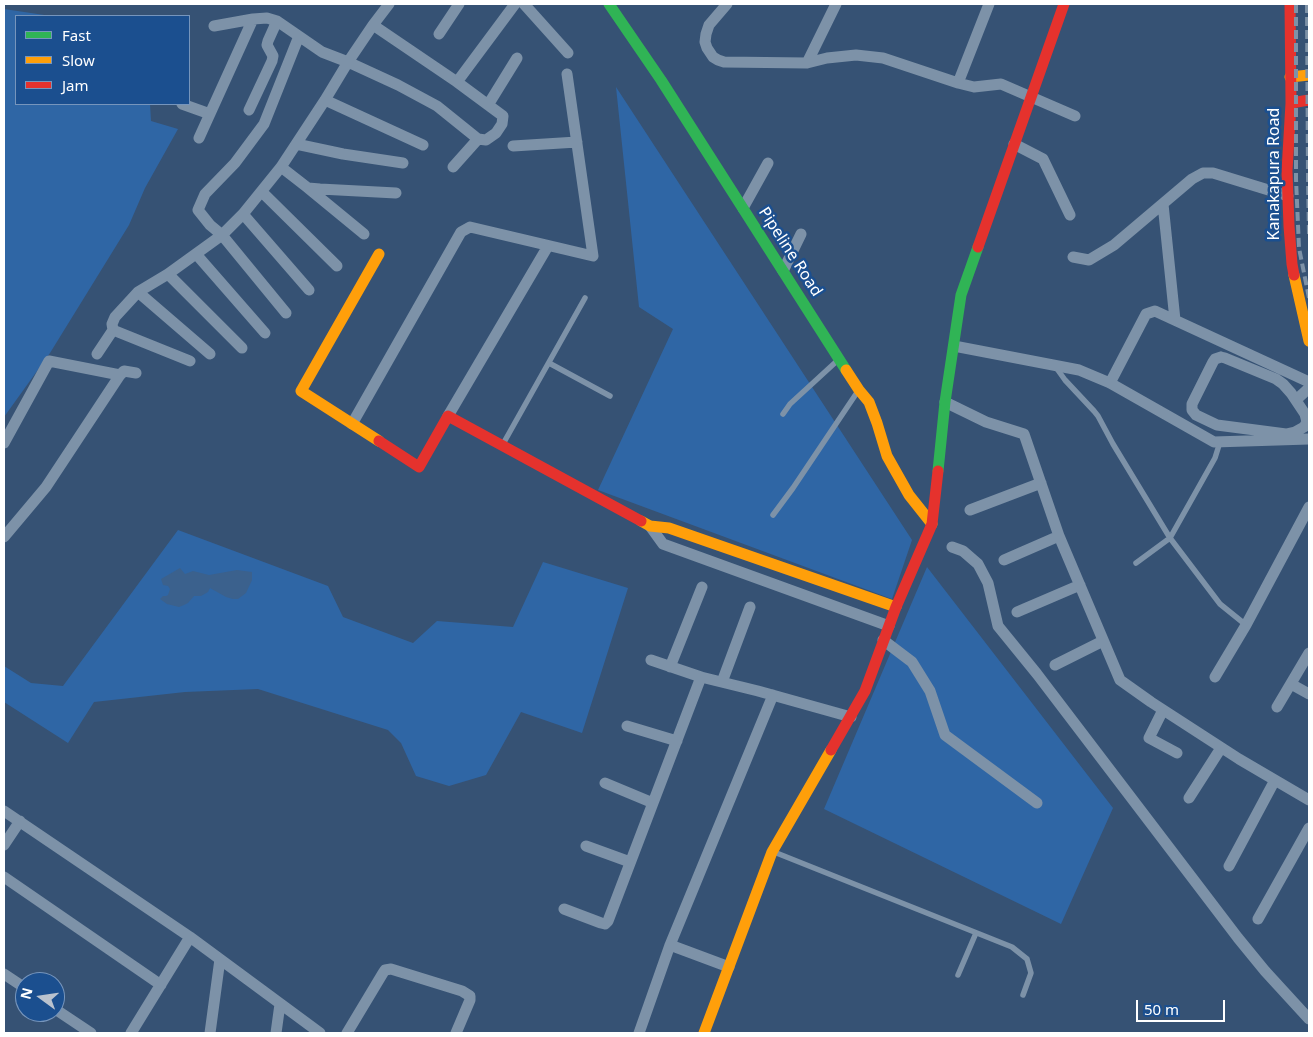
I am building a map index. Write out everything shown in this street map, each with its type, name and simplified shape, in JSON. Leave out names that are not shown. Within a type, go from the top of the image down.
[{"type":"main road","name":"Pipeline Road","points":[[609,4],[666,88],[859,390],[869,402],[887,456],[909,495],[932,524]]},
{"type":"main road","points":[[704,1033],[772,852],[865,691],[896,607],[932,524],[944,402],[961,295],[1064,4]]},
{"type":"main road","name":"Kanakapura Road","points":[[1290,4],[1291,103],[1287,171],[1288,196],[1292,264],[1309,341]]},
{"type":"main road","points":[[1290,77],[1309,75]]},
{"type":"main road","points":[[1291,103],[1309,100]]},
{"type":"main road","points":[[379,254],[301,391],[419,467],[448,416],[650,526],[669,528],[896,607]]},
{"type":"street","points":[[114,330],[112,324],[115,317],[138,292],[168,274],[222,235],[262,192],[281,167],[348,62],[389,4]]},
{"type":"street","points":[[439,34],[460,4]]},
{"type":"street","points":[[457,82],[516,4]]},
{"type":"street","points":[[524,4],[568,53]]},
{"type":"street","points":[[727,4],[709,25],[705,42],[712,57],[724,62],[807,63],[827,58],[856,55],[883,58],[974,87],[1001,84],[1075,116]]},
{"type":"street","points":[[807,63],[836,4]]},
{"type":"street","points":[[958,83],[989,4]]},
{"type":"street","points":[[214,26],[254,19],[267,18],[276,21],[322,52],[398,85],[437,106],[478,139],[486,140],[496,133],[502,124],[503,116],[373,25]]},
{"type":"street","points":[[198,138],[254,19]]},
{"type":"street","points":[[249,110],[272,62],[273,56],[267,45],[276,21]]},
{"type":"street","points":[[286,313],[222,235],[210,225],[198,210],[206,194],[235,163],[264,124],[299,36]]},
{"type":"street","points":[[488,105],[517,58]]},
{"type":"street","points":[[352,424],[460,232],[470,227],[593,256],[567,74]]},
{"type":"street","points":[[325,100],[422,145]]},
{"type":"street","points":[[185,105],[210,114]]},
{"type":"street","points":[[453,168],[478,139]]},
{"type":"street","points":[[513,146],[577,142]]},
{"type":"street","points":[[296,144],[343,154],[402,163]]},
{"type":"street","points":[[1014,144],[1043,158],[1070,215]]},
{"type":"street","points":[[743,208],[768,163]]},
{"type":"street","points":[[281,167],[364,234]]},
{"type":"street","points":[[1073,257],[1089,260],[1114,245],[1192,179],[1203,173],[1213,172],[1288,196]]},
{"type":"street","points":[[308,188],[396,193]]},
{"type":"street","points":[[262,192],[338,266]]},
{"type":"street","points":[[1164,204],[1175,320]]},
{"type":"street","points":[[243,214],[309,290]]},
{"type":"street","points":[[783,271],[801,234]]},
{"type":"street","points":[[448,416],[548,246]]},
{"type":"street","points":[[196,254],[265,333]]},
{"type":"street","points":[[168,274],[242,348]]},
{"type":"street","points":[[138,292],[210,354]]},
{"type":"street","points":[[1110,383],[1146,314],[1155,311],[1309,382]]},
{"type":"street","points":[[97,354],[114,330]]},
{"type":"street","points":[[114,330],[190,360]]},
{"type":"street","points":[[954,346],[1079,370],[1110,383],[1217,442],[1309,440]]},
{"type":"street","points":[[1218,358],[1225,358],[1276,380],[1287,388],[1296,400],[1306,414],[1307,422],[1304,427],[1286,434],[1217,425],[1196,415],[1192,410],[1192,404],[1213,362],[1218,358]]},
{"type":"street","points":[[4,443],[49,361],[120,375]]},
{"type":"street","points":[[4,536],[46,487],[120,375],[124,371],[136,373]]},
{"type":"street","points":[[1296,400],[1309,388]]},
{"type":"street","points":[[944,402],[986,422],[1024,434],[1059,536],[1120,680],[1221,748],[1309,800]]},
{"type":"street","points":[[1217,425],[1217,442]]},
{"type":"street","points":[[970,510],[1041,483]]},
{"type":"street","points":[[1215,677],[1246,625],[1309,507]]},
{"type":"street","points":[[650,526],[663,544],[889,626]]},
{"type":"street","points":[[1004,560],[1059,536]]},
{"type":"street","points":[[952,547],[963,551],[978,564],[988,583],[998,626],[1037,674],[1238,938],[1265,972],[1309,1019]]},
{"type":"street","points":[[1017,612],[1080,585]]},
{"type":"street","points":[[670,667],[702,587]]},
{"type":"street","points":[[722,682],[750,607]]},
{"type":"street","points":[[883,640],[912,662],[930,691],[945,736],[1037,803]]},
{"type":"street","points":[[1055,665],[1104,641]]},
{"type":"street","points":[[1277,707],[1309,653]]},
{"type":"street","points":[[651,660],[701,677],[773,695],[851,718]]},
{"type":"street","points":[[564,909],[604,924],[608,922],[701,677]]},
{"type":"street","points":[[1291,684],[1309,694]]},
{"type":"street","points":[[640,1033],[670,945],[773,695]]},
{"type":"street","points":[[1163,710],[1149,738],[1177,753]]},
{"type":"street","points":[[628,726],[676,741]]},
{"type":"street","points":[[1189,798],[1221,748]]},
{"type":"street","points":[[1229,866],[1275,780]]},
{"type":"street","points":[[605,783],[653,803]]},
{"type":"street","points":[[4,810],[190,937],[320,1033]]},
{"type":"street","points":[[4,845],[20,821]]},
{"type":"street","points":[[1258,919],[1309,828]]},
{"type":"street","points":[[586,846],[630,862]]},
{"type":"street","points":[[4,877],[161,985]]},
{"type":"street","points":[[131,1033],[190,937]]},
{"type":"street","points":[[670,945],[729,967]]},
{"type":"street","points":[[210,1033],[220,959]]},
{"type":"street","points":[[347,1033],[385,970],[391,969],[462,991],[470,996],[456,1033]]},
{"type":"street","points":[[4,974],[15,981]]},
{"type":"street","points":[[276,1033],[280,1004]]},
{"type":"street","points":[[65,1015],[91,1033]]},
{"type":"lane","points":[[502,445],[585,298]]},
{"type":"lane","points":[[783,414],[790,404],[839,358]]},
{"type":"lane","points":[[549,363],[610,396]]},
{"type":"lane","points":[[1054,364],[1065,380],[1098,416],[1112,444],[1170,538],[1220,604],[1246,625]]},
{"type":"lane","points":[[773,514],[794,488],[859,390]]},
{"type":"lane","points":[[1136,563],[1170,538],[1215,458],[1217,442]]},
{"type":"lane","points":[[772,852],[1012,948],[1027,959],[1031,973],[1023,996]]},
{"type":"lane","points":[[958,975],[976,933]]},
{"type":"shaded area","points":[[4,9],[44,15],[15,15],[15,105],[150,105],[151,121],[178,129],[145,188],[129,225],[50,353],[4,417]]},
{"type":"shaded area","points":[[616,87],[912,540],[892,599],[598,490],[673,329],[639,307]]},
{"type":"shaded area","points":[[178,530],[328,586],[343,617],[413,643],[437,621],[513,627],[543,562],[628,588],[582,733],[521,712],[486,775],[449,786],[416,776],[401,743],[388,730],[258,689],[185,692],[94,702],[68,743],[4,702],[4,666],[31,683],[63,686]]},
{"type":"shaded area","points":[[927,567],[1113,808],[1061,924],[824,809]]},
{"type":"shaded area","points":[[180,568],[185,574],[193,571],[209,575],[237,570],[252,572],[252,580],[246,593],[238,599],[226,597],[210,588],[208,592],[201,596],[194,596],[188,603],[179,607],[167,604],[160,599],[168,595],[170,589],[168,586],[163,585],[161,579]]},
{"type":"railway","points":[[1296,4],[1296,179],[1299,248],[1309,298]]},
{"type":"railway","points":[[1307,4],[1309,236]]},
{"type":"traffic: fast","points":[[609,4],[661,80],[846,370]]},
{"type":"traffic: fast","points":[[938,471],[945,402],[961,295],[978,247]]},
{"type":"traffic: slow","points":[[1290,77],[1309,75]]},
{"type":"traffic: slow","points":[[379,254],[301,391],[379,441]]},
{"type":"traffic: slow","points":[[1294,275],[1309,341]]},
{"type":"traffic: slow","points":[[846,370],[869,402],[887,456],[909,495],[932,524]]},
{"type":"traffic: slow","points":[[641,521],[650,526],[669,528],[896,607]]},
{"type":"traffic: slow","points":[[704,1033],[772,852],[831,750]]},
{"type":"traffic: jam","points":[[978,247],[1064,4]]},
{"type":"traffic: jam","points":[[1290,4],[1291,103],[1287,171],[1289,226],[1294,275]]},
{"type":"traffic: jam","points":[[1291,103],[1309,100]]},
{"type":"traffic: jam","points":[[379,441],[419,467],[448,416],[641,521]]},
{"type":"traffic: jam","points":[[831,750],[865,691],[896,607],[932,524],[938,471]]}]
